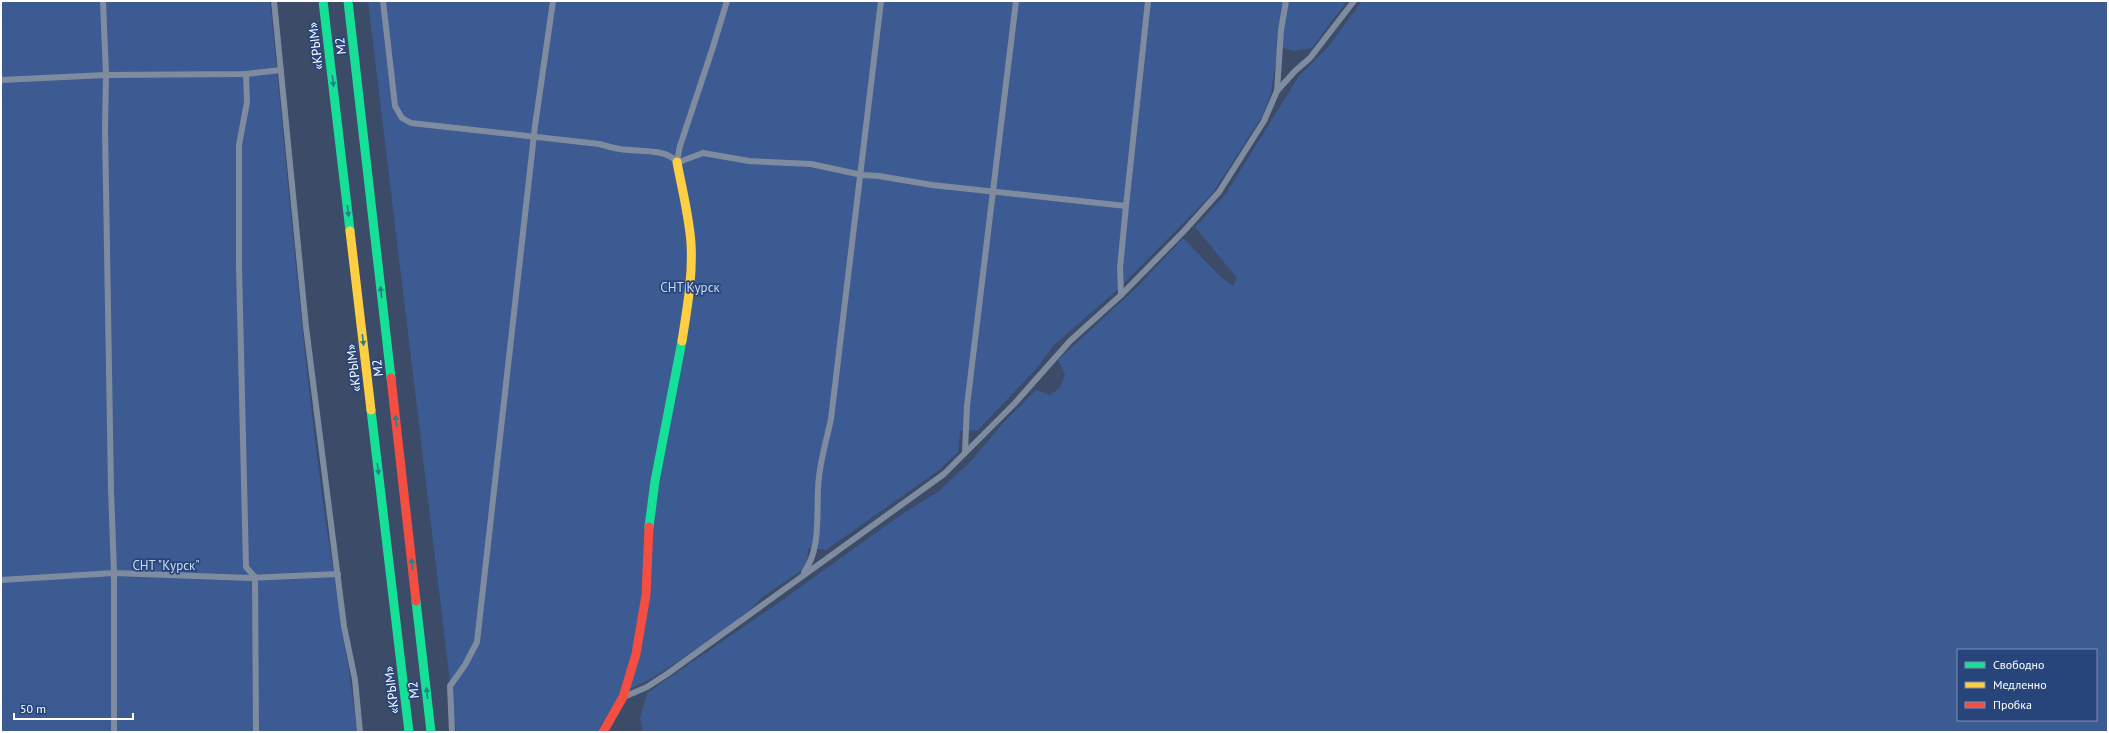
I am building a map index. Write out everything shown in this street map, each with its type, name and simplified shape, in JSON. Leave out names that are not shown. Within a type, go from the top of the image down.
[{"type":"main road","name":"«КРЫМ»","points":[[323,1],[408,732]]},
{"type":"main road","name":"М2","points":[[348,1],[431,732]]},
{"type":"main road","points":[[603,732],[622,698],[636,654],[644,603],[647,543],[655,481],[678,368],[689,293],[691,245],[689,223],[677,162]]},
{"type":"lane","points":[[103,1],[106,75],[105,136],[114,574],[114,732]]},
{"type":"lane","points":[[274,1],[306,327],[344,626],[354,680],[360,732]]},
{"type":"lane","points":[[383,1],[395,106],[402,118],[411,123],[599,144],[620,149],[657,153],[672,157],[677,162]]},
{"type":"lane","points":[[452,732],[450,686],[465,664],[476,642],[534,137],[553,1]]},
{"type":"lane","points":[[677,162],[680,146],[727,1]]},
{"type":"lane","points":[[799,578],[811,563],[816,533],[819,476],[831,420],[843,314],[862,175],[878,15],[882,1]]},
{"type":"lane","points":[[965,452],[967,406],[1016,1]]},
{"type":"lane","points":[[1121,295],[1120,268],[1148,1]]},
{"type":"lane","points":[[1277,91],[1281,30],[1286,1]]},
{"type":"lane","points":[[622,698],[647,687],[667,674],[944,474],[1014,403],[1070,342],[1121,295],[1184,231],[1219,192],[1264,121],[1277,91],[1295,71],[1310,58],[1354,1]]},
{"type":"lane","points":[[1,80],[106,75],[246,74],[281,70]]},
{"type":"lane","points":[[246,74],[247,102],[239,145],[240,267],[246,567],[255,578],[256,732]]},
{"type":"lane","points":[[677,162],[702,153],[749,161],[811,164],[862,175],[1126,206]]},
{"type":"lane","points":[[1,580],[114,574],[255,578],[338,574]]},
{"type":"green space","name":"СНТ \"Курск\"","points":[[1,1],[270,1],[312,413],[323,505],[357,732],[1,732]]},
{"type":"green space","name":"СНТ Курск","points":[[368,1],[1347,1],[1312,48],[1295,51],[1278,47],[1271,93],[1263,115],[1212,194],[1117,290],[1053,346],[1037,368],[978,430],[960,431],[958,452],[939,470],[826,550],[808,548],[807,564],[799,572],[761,598],[754,606],[720,633],[652,678],[620,694],[597,732],[456,732]]},
{"type":"green space","points":[[1362,1],[2108,1],[2108,732],[643,732],[640,718],[647,693],[781,601],[902,514],[938,492],[973,459],[1003,423],[1036,390],[1050,395],[1060,388],[1065,375],[1058,360],[1139,285],[1183,238],[1222,278],[1233,286],[1237,278],[1195,227],[1225,195],[1299,76],[1328,47]]},
{"type":"traffic: fast","points":[[323,1],[350,231]]},
{"type":"traffic: fast","points":[[348,1],[391,378]]},
{"type":"traffic: fast","points":[[649,527],[655,481],[682,341]]},
{"type":"traffic: fast","points":[[371,410],[409,732]]},
{"type":"traffic: fast","points":[[416,601],[431,732]]},
{"type":"traffic: slow","points":[[677,162],[689,223],[691,243],[689,292],[682,341]]},
{"type":"traffic: slow","points":[[350,231],[371,410]]},
{"type":"traffic: jam","points":[[391,378],[416,601]]},
{"type":"traffic: jam","points":[[603,732],[623,697],[636,654],[646,595],[649,527]]}]
